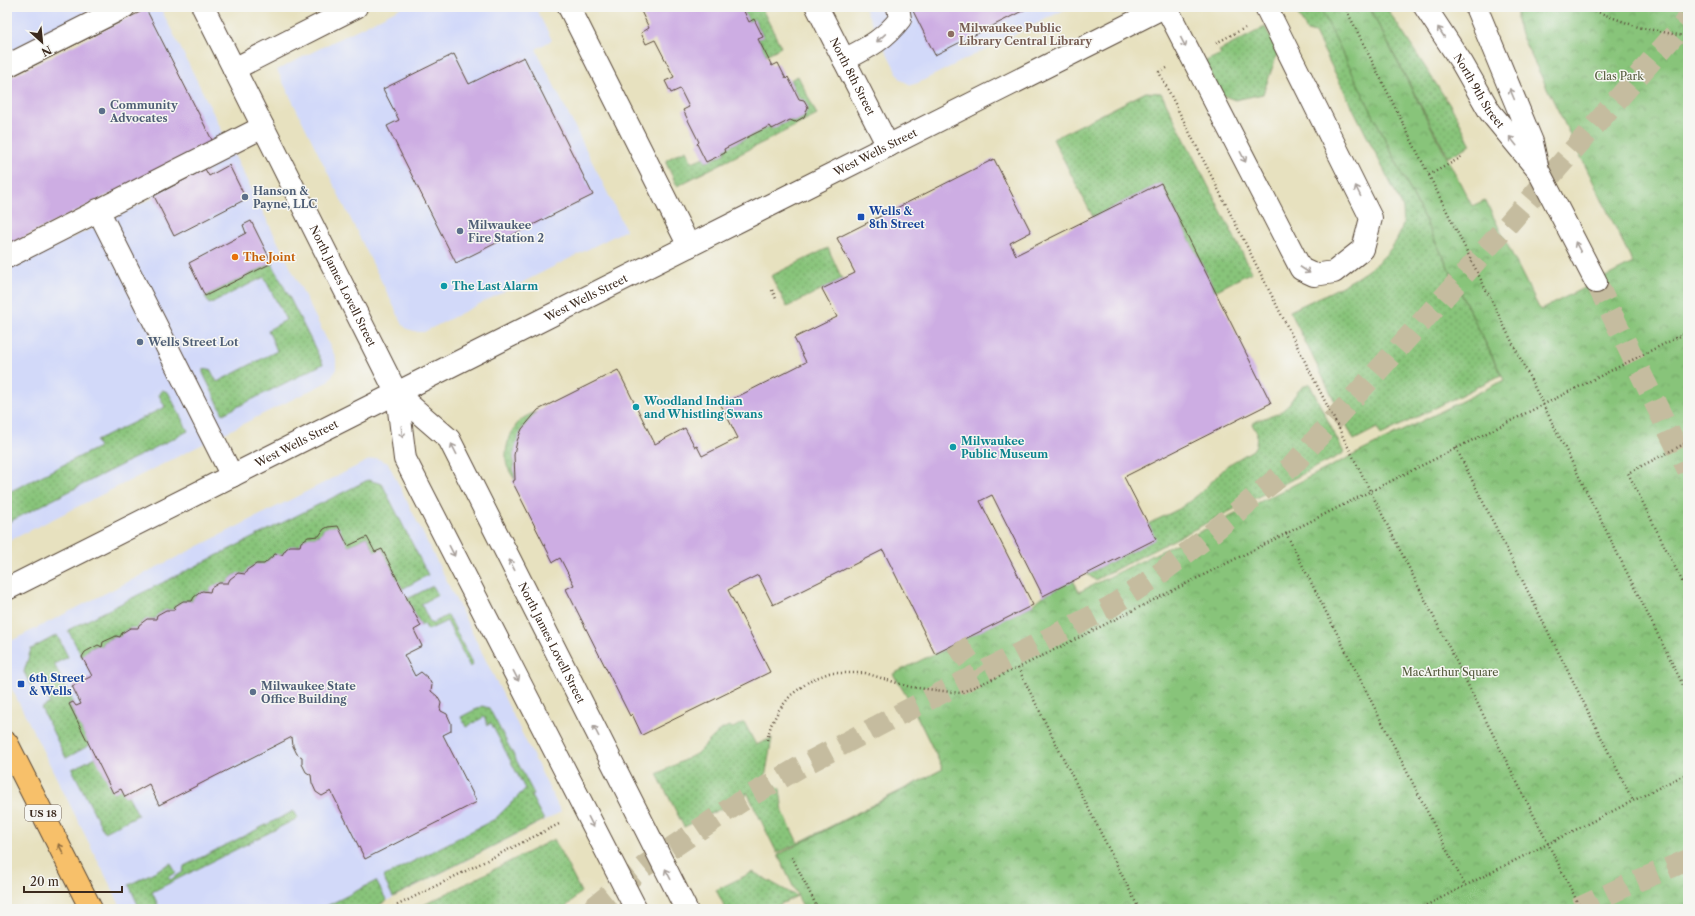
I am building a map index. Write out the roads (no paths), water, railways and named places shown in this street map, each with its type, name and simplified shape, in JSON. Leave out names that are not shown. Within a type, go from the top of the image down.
[{"type":"main road","name":"US 18","points":[[7,743],[91,909]]},
{"type":"street","points":[[7,66],[124,7]]},
{"type":"street","name":"North James Lovell Street","points":[[203,7],[397,394],[405,459],[636,909]]},
{"type":"street","points":[[234,69],[356,7]]},
{"type":"street","points":[[569,7],[689,246]]},
{"type":"street","name":"North 8th Street","points":[[818,7],[888,146]]},
{"type":"street","points":[[844,60],[877,42],[892,28],[900,19],[898,7]]},
{"type":"street","points":[[1165,7],[1301,269],[1314,275],[1334,272],[1363,249],[1371,218],[1268,11]]},
{"type":"street","name":"West Wells Street","points":[[7,589],[1165,7]]},
{"type":"street","name":"North 9th Street","points":[[1425,7],[1462,63],[1490,112],[1538,170],[1596,282]]},
{"type":"street","name":"North 9th Street","points":[[1479,10],[1532,142],[1538,170]]},
{"type":"street","points":[[7,256],[263,127]]},
{"type":"street","points":[[98,210],[232,476]]},
{"type":"street","name":"North James Lovell Street","points":[[397,394],[449,438],[686,909]]},
{"type":"tunnel","points":[[592,909],[646,865],[740,802],[800,767],[900,714],[1110,607],[1154,578],[1202,541],[1292,466],[1447,294],[1688,19]]},
{"type":"tunnel","points":[[1596,282],[1688,470]]},
{"type":"tunnel","points":[[956,643],[979,675]]},
{"type":"tunnel","points":[[1577,909],[1630,884],[1688,860]]},
{"type":"place","name":"Milwaukee Public Library Central Library","points":[[951,34]]},
{"type":"place","name":"Community Advocates","points":[[102,111]]},
{"type":"place","name":"Hanson & Payne, LLC","points":[[245,197]]},
{"type":"place","name":"Wells & 8th Street","points":[[861,217]]},
{"type":"place","name":"Milwaukee Fire Station 2","points":[[460,231]]},
{"type":"place","name":"The Joint","points":[[235,257]]},
{"type":"place","name":"The Last Alarm","points":[[444,286]]},
{"type":"place","name":"Wells Street Lot","points":[[140,342]]},
{"type":"place","name":"Woodland Indian and Whistling Swans","points":[[636,407]]},
{"type":"place","name":"Milwaukee Public Museum","points":[[953,447]]},
{"type":"place","name":"6th Street & Wells","points":[[21,684]]},
{"type":"place","name":"Milwaukee State Office Building","points":[[253,692]]},
{"type":"park label","name":"Clas Park","points":[[1619,76]]},
{"type":"park label","name":"MacArthur Square","points":[[1450,672]]}]
